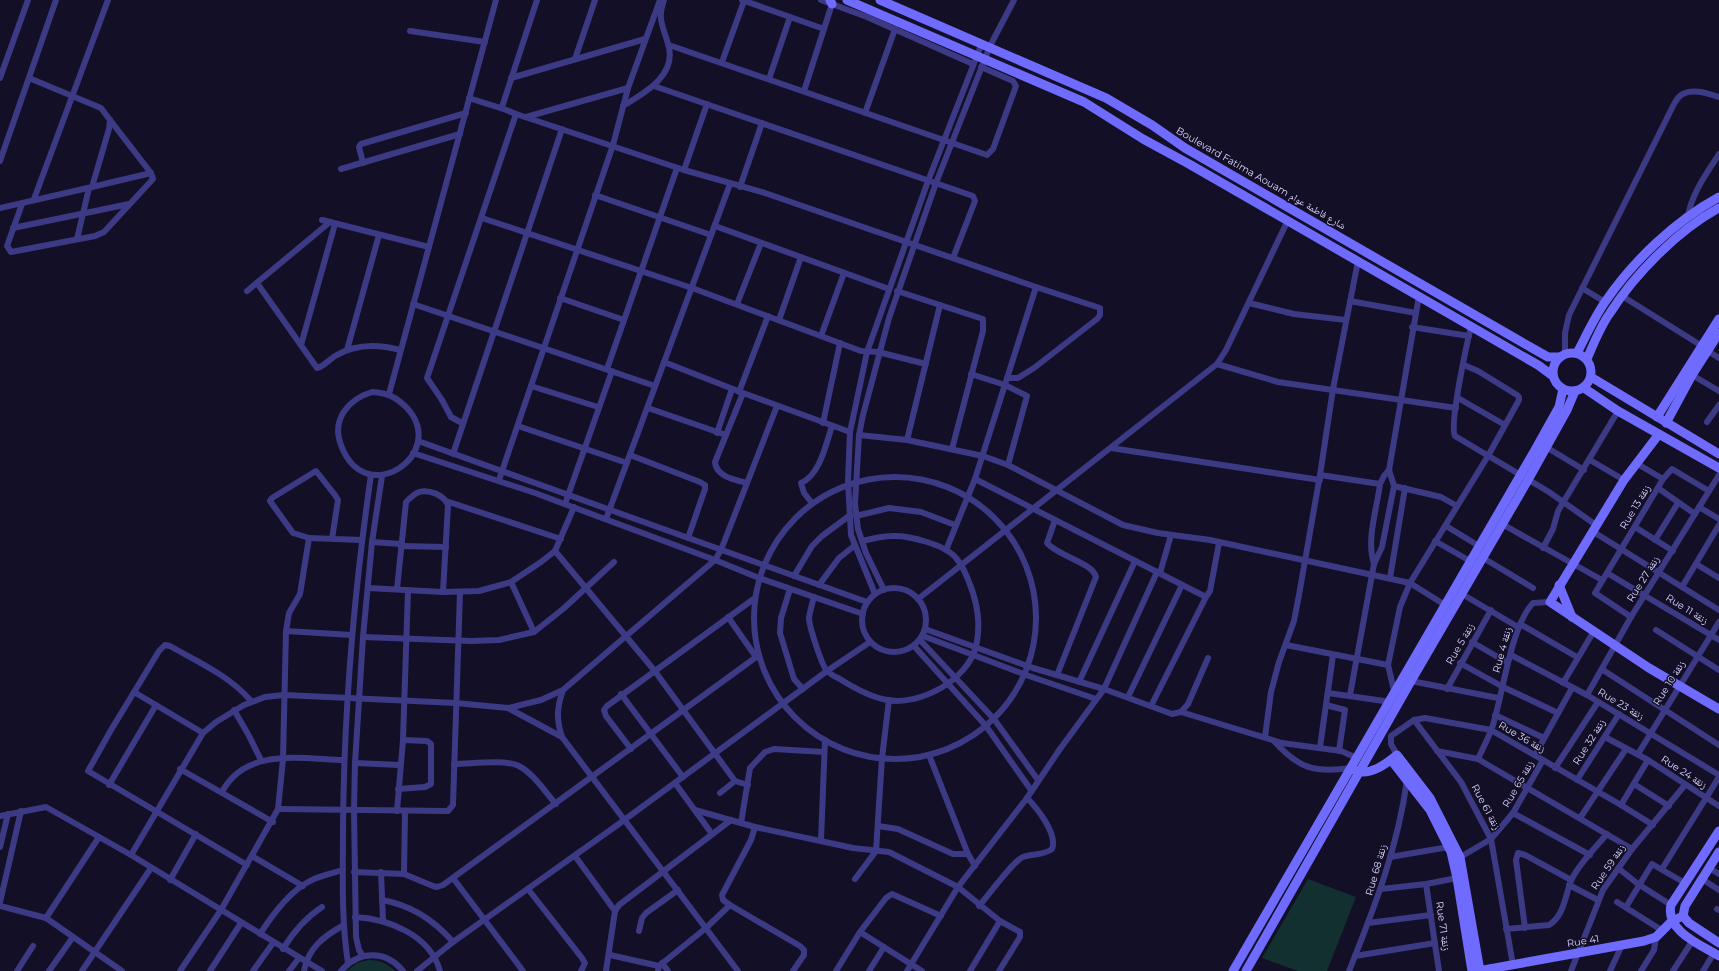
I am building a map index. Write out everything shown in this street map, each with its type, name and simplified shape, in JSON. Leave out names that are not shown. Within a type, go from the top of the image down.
[{"type":"main road","points":[[847,0],[952,46],[979,62],[1092,106],[1143,139],[1288,220],[1544,368],[1553,376],[1563,389],[1575,391],[1584,388],[1591,377],[1590,364],[1587,359],[1577,354],[1562,356],[1554,366],[1553,376]]},
{"type":"main road","name":"Boulevard Fatima Aouam شارع فاطمة عوام","points":[[880,0],[1110,100],[1152,125],[1185,148],[1548,357],[1562,356]]},
{"type":"main road","points":[[943,51],[952,46]]},
{"type":"main road","points":[[1577,354],[1589,329],[1605,302],[1651,250],[1688,217],[1719,197]]},
{"type":"main road","points":[[1587,359],[1600,329],[1622,296],[1645,268],[1676,239],[1719,208]]},
{"type":"main road","points":[[1666,423],[1692,376],[1719,320]]},
{"type":"main road","points":[[1657,417],[1705,349],[1719,333]]},
{"type":"main road","points":[[1591,377],[1719,454]]},
{"type":"main road","points":[[1584,388],[1618,411],[1719,468]]},
{"type":"main road","points":[[1246,971],[1355,770],[1357,758],[1393,698],[1470,562],[1502,524],[1559,407],[1563,389]]},
{"type":"main road","points":[[1233,971],[1411,681],[1462,594],[1479,552],[1524,477],[1546,447],[1567,410],[1575,391]]},
{"type":"main road","points":[[1655,432],[1594,528],[1550,602],[1679,686],[1719,709]]},
{"type":"main road","points":[[1560,585],[1572,617]]},
{"type":"main road","points":[[1355,770],[1369,772],[1394,758],[1440,816],[1457,859],[1479,971]]},
{"type":"main road","points":[[1409,776],[1457,859],[1457,878],[1472,971]]},
{"type":"main road","points":[[1716,954],[1681,932],[1672,921],[1670,915],[1671,905],[1719,831]]},
{"type":"main road","points":[[1683,916],[1685,906],[1719,852]]},
{"type":"main road","points":[[1660,934],[1672,921],[1683,916]]},
{"type":"main road","points":[[1683,916],[1689,923],[1719,943]]},
{"type":"main road","name":"Rue 41","points":[[1479,971],[1622,945],[1660,934]]},
{"type":"street","points":[[0,78],[28,0]]},
{"type":"street","points":[[0,161],[56,0]]},
{"type":"street","points":[[34,199],[108,0]]},
{"type":"street","points":[[388,394],[496,0]]},
{"type":"street","points":[[502,107],[537,0]]},
{"type":"street","points":[[575,59],[595,0]]},
{"type":"street","points":[[499,480],[595,195],[613,146],[628,88],[660,0]]},
{"type":"street","points":[[624,106],[654,86],[661,79],[667,65],[669,45],[660,19],[664,0]]},
{"type":"street","points":[[722,62],[743,0],[824,29]]},
{"type":"street","points":[[669,45],[722,62],[983,155],[987,155],[993,149],[1015,84],[1013,81],[979,62],[943,51],[831,2],[821,0]]},
{"type":"street","points":[[875,594],[854,546],[849,516],[848,481],[850,432],[867,352],[943,140],[986,45],[1014,0]]},
{"type":"street","points":[[804,91],[831,2]]},
{"type":"street","points":[[769,79],[790,17]]},
{"type":"street","points":[[865,113],[895,29]]},
{"type":"street","points":[[410,31],[485,42]]},
{"type":"street","points":[[511,78],[645,39]]},
{"type":"street","points":[[884,590],[876,576],[862,541],[856,516],[856,480],[859,434],[878,352],[897,291],[952,143],[979,62]]},
{"type":"street","points":[[22,204],[7,246],[8,250],[14,252],[100,234],[151,182],[153,176],[101,108],[29,78]]},
{"type":"street","points":[[654,86],[973,196],[975,199],[954,258]]},
{"type":"street","points":[[526,117],[628,88]]},
{"type":"street","points":[[1562,356],[1569,315],[1674,104],[1682,94],[1689,92],[1702,92],[1719,97]]},
{"type":"street","points":[[469,98],[497,108],[502,107],[516,114],[680,169],[765,193],[1036,287],[1095,305],[1100,308],[1100,315],[1034,368],[1018,378],[1007,378]]},
{"type":"street","points":[[565,504],[610,370],[624,320],[660,217],[707,104]]},
{"type":"street","points":[[363,163],[359,147],[361,144],[466,113]]},
{"type":"street","points":[[462,423],[451,417],[442,400],[427,378],[516,114]]},
{"type":"street","points":[[77,239],[110,120]]},
{"type":"street","points":[[740,187],[762,123]]},
{"type":"street","points":[[453,454],[462,423],[562,129]]},
{"type":"street","points":[[341,169],[460,134]]},
{"type":"street","points":[[1688,217],[1689,207],[1696,191],[1719,154]]},
{"type":"street","points":[[0,208],[151,173]]},
{"type":"street","points":[[606,519],[730,184]]},
{"type":"street","points":[[595,195],[711,235]]},
{"type":"street","points":[[13,228],[129,204]]},
{"type":"street","points":[[482,218],[692,288],[867,352],[878,352],[926,364]]},
{"type":"street","points":[[322,220],[429,247]]},
{"type":"street","points":[[918,599],[1217,364],[1226,350],[1288,220]]},
{"type":"street","points":[[247,291],[332,223]]},
{"type":"street","points":[[300,346],[332,223]]},
{"type":"street","points":[[715,226],[889,289]]},
{"type":"street","points":[[347,350],[379,235]]},
{"type":"street","points":[[737,304],[761,243]]},
{"type":"street","points":[[779,320],[802,257]]},
{"type":"street","points":[[1265,737],[1271,692],[1279,662],[1294,620],[1320,478],[1333,389],[1358,261]]},
{"type":"street","points":[[821,336],[844,273]]},
{"type":"street","points":[[257,283],[300,346],[317,368],[347,350],[371,346],[400,350]]},
{"type":"street","points":[[946,550],[983,456],[1036,287]]},
{"type":"street","points":[[1582,288],[1605,302]]},
{"type":"street","points":[[897,291],[983,319],[983,331],[952,449]]},
{"type":"street","points":[[1350,695],[1374,564],[1379,556],[1394,486],[1389,470],[1402,399],[1412,327],[1419,296]]},
{"type":"street","points":[[1622,296],[1719,358]]},
{"type":"street","points":[[560,298],[624,320]]},
{"type":"street","points":[[1350,301],[1416,313]]},
{"type":"street","points":[[1249,303],[1294,314],[1346,320]]},
{"type":"street","points":[[413,304],[494,330],[544,349],[655,386]]},
{"type":"street","points":[[907,440],[940,304]]},
{"type":"street","points":[[747,483],[725,477],[716,466],[768,316]]},
{"type":"street","points":[[1412,327],[1469,336]]},
{"type":"street","points":[[1471,327],[1456,408],[1453,432],[1455,436],[1563,502],[1621,550],[1719,610]]},
{"type":"street","points":[[823,423],[840,343]]},
{"type":"street","points":[[664,362],[777,406],[850,432]]},
{"type":"street","points":[[1217,364],[1278,382],[1456,408]]},
{"type":"street","points":[[1328,693],[1393,698],[1388,665],[1400,607],[1410,582],[1488,456],[1520,397],[1478,371],[1464,365]]},
{"type":"street","points":[[971,374],[1005,385],[1028,396],[1008,465]]},
{"type":"street","points":[[1692,376],[1719,391]]},
{"type":"street","points":[[531,386],[598,407]]},
{"type":"street","points":[[717,433],[732,389]]},
{"type":"street","points":[[372,392],[388,394],[400,401],[410,412],[416,426],[418,441],[414,453],[408,462],[399,469],[382,476],[371,475],[361,471],[345,454],[339,438],[339,423],[343,411],[361,396],[372,392]]},
{"type":"street","points":[[1458,398],[1505,425]]},
{"type":"street","points":[[1707,422],[1719,405]]},
{"type":"street","points":[[130,855],[180,769],[203,733],[234,710],[251,701],[265,697],[284,695],[359,700],[456,703],[508,708],[541,700],[563,690],[624,636],[715,560],[721,550],[777,406]]},
{"type":"street","points":[[648,408],[726,436]]},
{"type":"street","points":[[1543,548],[1553,529],[1556,520],[1555,516],[1590,460],[1618,411]]},
{"type":"street","points":[[518,426],[627,462]]},
{"type":"street","points":[[812,503],[802,487],[802,483],[807,480],[817,467],[832,426]]},
{"type":"street","points":[[859,434],[907,440],[983,456],[1008,465],[1123,525],[1410,582],[1445,605]]},
{"type":"street","points":[[418,441],[610,508],[763,566],[867,602]]},
{"type":"street","points":[[1546,447],[1584,470]]},
{"type":"street","points":[[1111,448],[1320,478],[1380,484]]},
{"type":"street","points":[[414,453],[499,480],[715,560],[759,578],[863,614]]},
{"type":"street","points":[[630,455],[700,482],[704,485],[705,489],[688,538]]},
{"type":"street","points":[[1590,460],[1624,480]]},
{"type":"street","points":[[1636,463],[1663,479]]},
{"type":"street","name":"Rue 13 زنقة","points":[[1631,617],[1595,593],[1663,479],[1672,469],[1709,491]]},
{"type":"street","points":[[1374,564],[1371,556],[1371,544],[1380,484],[1389,470]]},
{"type":"street","points":[[332,539],[338,500],[335,494],[316,471],[270,501],[289,530],[297,535],[309,538],[332,539],[361,540]]},
{"type":"street","points":[[348,963],[344,925],[343,870],[346,698],[361,540],[371,475]]},
{"type":"street","name":"Rue 27 زنقة","points":[[1587,695],[1603,670],[1631,617],[1719,475]]},
{"type":"street","points":[[363,956],[357,944],[354,872],[355,763],[363,637],[372,542],[382,476]]},
{"type":"street","points":[[728,617],[757,656],[782,705],[798,720],[825,740],[844,748],[882,758],[910,758],[929,755],[956,744],[986,726],[1017,696],[1034,668],[1040,637],[1032,584],[1014,544],[994,518],[957,492],[921,481],[897,478],[848,481],[826,493],[812,503],[786,527],[763,566],[755,598],[757,656]]},
{"type":"street","points":[[975,479],[1206,597]]},
{"type":"street","points":[[1394,486],[1441,497],[1457,506]]},
{"type":"street","points":[[1390,578],[1405,488]]},
{"type":"street","points":[[1658,488],[1695,514]]},
{"type":"street","points":[[397,589],[404,507],[409,499],[419,492],[427,492],[442,497],[446,501],[561,539]]},
{"type":"street","points":[[443,592],[448,513],[446,501]]},
{"type":"street","points":[[1654,540],[1678,502]]},
{"type":"street","points":[[368,588],[443,592],[479,592],[511,582],[555,551],[574,507]]},
{"type":"street","points":[[1699,507],[1719,519]]},
{"type":"street","points":[[856,516],[889,508],[921,512],[955,525]]},
{"type":"street","points":[[794,576],[812,546],[822,536],[849,516]]},
{"type":"street","points":[[1055,520],[1047,543],[1065,557],[1091,568],[1096,577],[1057,675]]},
{"type":"street","points":[[1502,524],[1602,580]]},
{"type":"street","points":[[1682,587],[1719,525]]},
{"type":"street","points":[[1446,526],[1479,552],[1534,588]]},
{"type":"street","points":[[1635,527],[1673,551]]},
{"type":"street","points":[[1384,532],[1398,533]]},
{"type":"street","points":[[907,971],[958,887],[1027,798],[1038,780],[1104,689],[1158,572],[1171,535]]},
{"type":"street","points":[[814,597],[809,619],[813,639],[826,671],[854,687],[871,695],[889,700],[912,699],[949,685],[956,677],[972,655],[976,646],[978,609],[970,582],[956,557],[946,550],[907,537],[891,536],[862,541]]},
{"type":"street","points":[[180,971],[221,910],[273,822],[278,809],[283,759],[286,630],[289,613],[300,594],[309,538]]},
{"type":"street","points":[[1436,541],[1470,562]]},
{"type":"street","points":[[372,542],[446,547]]},
{"type":"street","points":[[1151,706],[1210,591],[1219,543]]},
{"type":"street","points":[[819,585],[839,558],[854,546]]},
{"type":"street","points":[[555,551],[624,636],[654,670],[684,709],[735,781],[748,785]]},
{"type":"street","points":[[1080,682],[1135,561]]},
{"type":"street","points":[[363,637],[460,641],[499,640],[534,632],[563,609],[614,562]]},
{"type":"street","points":[[1696,564],[1718,576]]},
{"type":"street","name":"Rue 11 زنقة","points":[[1607,572],[1719,640]]},
{"type":"street","points":[[511,582],[534,632]]},
{"type":"street","points":[[1128,697],[1182,585]]},
{"type":"street","points":[[895,588],[905,590],[918,599],[926,613],[925,629],[921,638],[914,646],[904,651],[894,653],[883,651],[870,642],[863,628],[863,614],[867,602],[875,594],[884,590],[895,588]]},
{"type":"street","points":[[790,589],[781,618],[780,633],[794,679],[803,689]]},
{"type":"street","points":[[397,811],[403,740],[405,638],[408,590]]},
{"type":"street","points":[[278,809],[343,811],[448,811],[451,809],[460,641],[460,592]]},
{"type":"street","points":[[1462,594],[1577,657]]},
{"type":"street","points":[[631,749],[604,710],[606,706],[755,598]]},
{"type":"street","name":"Rue 4 زنقة","points":[[1478,759],[1491,730],[1498,698],[1503,688],[1508,663],[1519,625],[1533,603],[1550,602]]},
{"type":"street","name":"Rue 5 زنقة","points":[[1447,689],[1490,610]]},
{"type":"street","name":"Rue 10 زنقة","points":[[1638,754],[1719,622]]},
{"type":"street","points":[[925,629],[1034,668],[1128,697],[1172,714],[1181,712],[1273,740],[1293,745],[1339,750],[1357,758]]},
{"type":"street","points":[[286,630],[352,635]]},
{"type":"street","points":[[1656,630],[1719,670]]},
{"type":"street","points":[[1563,683],[1577,657],[1594,631]]},
{"type":"street","points":[[921,638],[1096,699]]},
{"type":"street","points":[[921,638],[994,719],[1038,780]]},
{"type":"street","points":[[417,971],[453,942],[625,820],[826,671],[870,642]]},
{"type":"street","points":[[1472,642],[1508,663]]},
{"type":"street","points":[[1286,645],[1388,665]]},
{"type":"street","points":[[247,865],[90,773],[88,768],[134,692],[162,648],[165,646],[170,646],[229,681],[251,701]]},
{"type":"street","points":[[914,646],[986,726],[1031,790]]},
{"type":"street","points":[[1320,747],[1333,655]]},
{"type":"street","name":"Rue 23 زنقة","points":[[1511,655],[1587,695],[1719,776]]},
{"type":"street","points":[[354,872],[404,874],[437,887],[453,878],[556,804],[757,656]]},
{"type":"street","points":[[1181,712],[1188,704],[1208,658]]},
{"type":"street","points":[[1460,663],[1503,688],[1558,713]]},
{"type":"street","points":[[1603,670],[1719,745]]},
{"type":"street","points":[[1411,681],[1498,698]]},
{"type":"street","points":[[1534,755],[1572,688]]},
{"type":"street","points":[[563,690],[557,714],[562,737],[664,870],[738,971]]},
{"type":"street","points":[[134,692],[203,733]]},
{"type":"street","points":[[621,694],[683,777]]},
{"type":"street","points":[[855,879],[876,851],[882,758],[889,700]]},
{"type":"street","points":[[1555,768],[1598,702]]},
{"type":"street","points":[[109,784],[156,705]]},
{"type":"street","points":[[1326,706],[1345,710],[1339,750]]},
{"type":"street","points":[[508,708],[562,737]]},
{"type":"street","points":[[234,710],[261,760]]},
{"type":"street","name":"Rue 32 زنقة","points":[[1577,780],[1619,714]]},
{"type":"street","points":[[1495,715],[1544,738]]},
{"type":"street","name":"Rue 36 زنقة","points":[[1414,720],[1425,718],[1491,730],[1621,805],[1652,825]]},
{"type":"street","points":[[1394,758],[1391,736],[1414,720]]},
{"type":"street","name":"Rue 61 زنقة","points":[[1414,720],[1462,782],[1491,840],[1513,965]]},
{"type":"street","name":"Rue 24 زنقة","points":[[1604,737],[1638,754],[1719,806]]},
{"type":"street","points":[[398,788],[425,787],[431,784],[431,744],[427,741],[403,740]]},
{"type":"street","points":[[821,840],[825,740]]},
{"type":"street","points":[[1273,740],[1291,759],[1314,769],[1324,771],[1355,770]]},
{"type":"street","points":[[741,823],[750,768],[766,752],[774,749],[824,752]]},
{"type":"street","points":[[1580,818],[1626,749]]},
{"type":"street","points":[[1437,751],[1478,759],[1632,849]]},
{"type":"street","points":[[929,755],[968,854],[975,866]]},
{"type":"street","points":[[222,792],[234,774],[261,760],[344,760]]},
{"type":"street","name":"Rue 65 زنقة","points":[[1457,859],[1491,840],[1513,813],[1526,787],[1543,760]]},
{"type":"street","points":[[1621,805],[1648,760]]},
{"type":"street","points":[[355,763],[400,765]]},
{"type":"street","points":[[454,764],[501,763],[512,764],[520,767],[533,778],[556,804]]},
{"type":"street","points":[[180,769],[273,822]]},
{"type":"street","name":"Rue 68 زنقة","points":[[1349,971],[1381,889],[1399,827],[1409,776]]},
{"type":"street","points":[[1662,869],[1719,776]]},
{"type":"street","points":[[720,793],[735,781]]},
{"type":"street","points":[[675,783],[712,834]]},
{"type":"street","points":[[1634,784],[1669,806]]},
{"type":"street","name":"Rue 59 زنقة","points":[[1570,971],[1598,900],[1632,849],[1685,785]]},
{"type":"street","points":[[979,906],[1018,860],[1028,855],[1046,853],[1052,849],[1053,840],[1046,824],[1038,810],[1027,798]]},
{"type":"street","points":[[0,816],[46,807],[130,855],[283,949],[322,971]]},
{"type":"street","points":[[695,810],[755,827],[876,851],[889,852],[958,887],[979,906],[1016,930],[1021,935],[999,971]]},
{"type":"street","points":[[0,902],[21,811]]},
{"type":"street","points":[[404,874],[405,811]]},
{"type":"street","points":[[1513,813],[1590,855]]},
{"type":"street","points":[[0,847],[8,814]]},
{"type":"street","points":[[606,971],[610,955],[615,911],[626,897],[731,820]]},
{"type":"street","points":[[878,826],[898,829],[953,854],[968,854]]},
{"type":"street","points":[[755,827],[751,840],[722,895],[722,898],[730,905],[800,946],[804,950],[804,956],[793,971]]},
{"type":"street","points":[[170,880],[196,834]]},
{"type":"street","points":[[1506,929],[1549,925],[1554,922],[1561,912],[1570,882],[1607,834]]},
{"type":"street","points":[[46,918],[99,837]]},
{"type":"street","points":[[1390,856],[1449,847]]},
{"type":"street","points":[[1525,928],[1516,860],[1518,854],[1525,855],[1598,900]]},
{"type":"street","points":[[252,856],[303,886]]},
{"type":"street","points":[[575,856],[615,911]]},
{"type":"street","points":[[1626,907],[1638,884],[1652,864],[1685,883]]},
{"type":"street","points":[[82,971],[151,868]]},
{"type":"street","points":[[1618,868],[1638,884],[1671,905]]},
{"type":"street","points":[[1709,868],[1719,874]]},
{"type":"street","points":[[260,934],[278,909],[312,879],[343,870]]},
{"type":"street","points":[[381,872],[383,921]]},
{"type":"street","points":[[453,878],[523,971]]},
{"type":"street","points":[[1381,889],[1426,884],[1457,878]]},
{"type":"street","points":[[1702,879],[1719,890]]},
{"type":"street","name":"Rue 71 زنقة","points":[[1426,884],[1439,971]]},
{"type":"street","points":[[528,889],[582,958],[585,963],[581,971]]},
{"type":"street","points":[[639,931],[642,918],[646,913],[678,890]]},
{"type":"street","points":[[836,971],[860,932],[886,898],[892,894],[941,916]]},
{"type":"street","points":[[382,900],[398,903],[414,909],[442,929],[453,942]]},
{"type":"street","points":[[1617,902],[1626,907],[1660,934],[1654,950],[1641,971]]},
{"type":"street","points":[[660,967],[706,928],[730,905]]},
{"type":"street","points":[[0,906],[46,918],[122,971]]},
{"type":"street","points":[[283,949],[299,926],[309,915],[322,907]]},
{"type":"street","points":[[1368,923],[1431,915]]},
{"type":"street","points":[[356,917],[383,921],[410,933],[423,944],[434,958],[440,971]]},
{"type":"street","points":[[970,971],[1000,921]]},
{"type":"street","points":[[210,971],[242,923]]},
{"type":"street","points":[[304,971],[306,962],[313,948],[320,941],[344,925]]},
{"type":"street","points":[[860,932],[922,971]]},
{"type":"street","points":[[49,971],[73,937]]},
{"type":"street","points":[[1673,971],[1693,940]]},
{"type":"street","points":[[253,971],[273,942]]},
{"type":"street","points":[[1355,956],[1435,943]]},
{"type":"street","points":[[1610,971],[1622,945]]},
{"type":"street","points":[[17,971],[33,946]]},
{"type":"street","points":[[869,971],[884,947]]},
{"type":"street","points":[[1703,971],[1716,954]]},
{"type":"street","points":[[341,971],[348,963],[363,956],[379,955],[393,961],[403,971]]},
{"type":"street","points":[[610,955],[660,967],[668,971]]},
{"type":"street","points":[[289,971],[299,958]]},
{"type":"green space","points":[[1308,879],[1356,897],[1327,971],[1298,971],[1262,958]]},
{"type":"green space","points":[[368,960],[383,962],[395,971],[347,971],[357,963]]}]
